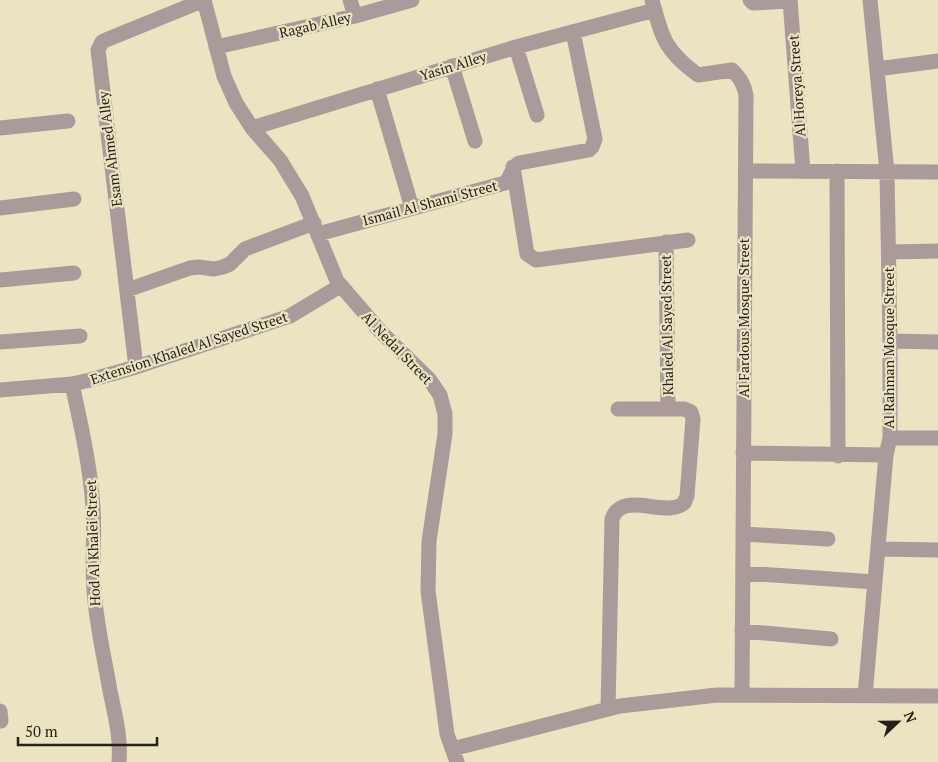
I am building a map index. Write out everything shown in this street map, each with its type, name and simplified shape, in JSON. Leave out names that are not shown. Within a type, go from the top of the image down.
[{"type":"street","name":"Al Nedal Street","points":[[204,0],[224,76],[236,103],[252,128],[280,160],[302,196],[340,286],[380,331],[429,379],[440,395],[445,414],[446,434],[429,541],[428,591],[447,734],[455,755]]},
{"type":"street","name":"Esam Ahmed Alley","points":[[136,367],[98,50],[102,42],[106,40],[204,0]]},
{"type":"street","points":[[350,0],[355,16]]},
{"type":"street","name":"Ragab Alley","points":[[216,47],[355,16],[412,0]]},
{"type":"street","points":[[750,0],[753,3],[790,0]]},
{"type":"street","name":"Al Horeya Street","points":[[790,0],[803,172]]},
{"type":"street","name":"Al Rahman Mosque Street","points":[[865,696],[886,455],[890,438],[887,172],[870,0]]},
{"type":"street","name":"Yasin Alley","points":[[252,128],[452,66],[573,32],[654,5]]},
{"type":"street","name":"Al Fardous Mosque Street","points":[[654,5],[666,44],[680,62],[698,75],[732,70],[744,85],[746,95],[742,695]]},
{"type":"street","points":[[573,32],[595,138],[594,143],[585,152],[519,163],[514,167],[527,254],[536,260],[688,240]]},
{"type":"street","points":[[516,47],[536,115]]},
{"type":"street","points":[[876,70],[938,61]]},
{"type":"street","points":[[452,66],[475,142]]},
{"type":"street","points":[[377,89],[412,208]]},
{"type":"street","points":[[0,128],[68,121]]},
{"type":"street","name":"Ismail Al Shami Street","points":[[127,290],[198,266],[214,269],[223,267],[230,264],[245,249],[316,228],[412,208],[505,183],[514,167]]},
{"type":"street","points":[[746,171],[938,172]]},
{"type":"street","points":[[837,171],[838,456]]},
{"type":"street","points":[[0,208],[74,199]]},
{"type":"street","name":"Khaled Al Sayed Street","points":[[666,242],[668,409]]},
{"type":"street","points":[[889,252],[938,251]]},
{"type":"street","points":[[0,280],[74,273]]},
{"type":"street","name":"Extension Khaled Al Sayed Street","points":[[0,390],[72,384],[136,367],[290,316],[340,286]]},
{"type":"street","points":[[0,342],[80,336]]},
{"type":"street","points":[[890,341],[938,342]]},
{"type":"street","name":"Hod Al Khalei Street","points":[[72,384],[90,474],[93,509],[92,572],[94,599],[117,720],[119,762]]},
{"type":"street","points":[[608,709],[612,519],[621,507],[625,506],[675,508],[682,505],[686,500],[693,419],[690,412],[684,409],[618,409]]},
{"type":"street","points":[[890,438],[938,438]]},
{"type":"street","points":[[743,453],[838,456],[886,455]]},
{"type":"street","points":[[743,534],[828,539]]},
{"type":"street","points":[[878,549],[938,550]]},
{"type":"street","points":[[743,573],[875,582]]},
{"type":"street","points":[[742,631],[830,639]]},
{"type":"street","points":[[455,755],[620,706],[717,695],[938,696]]}]
